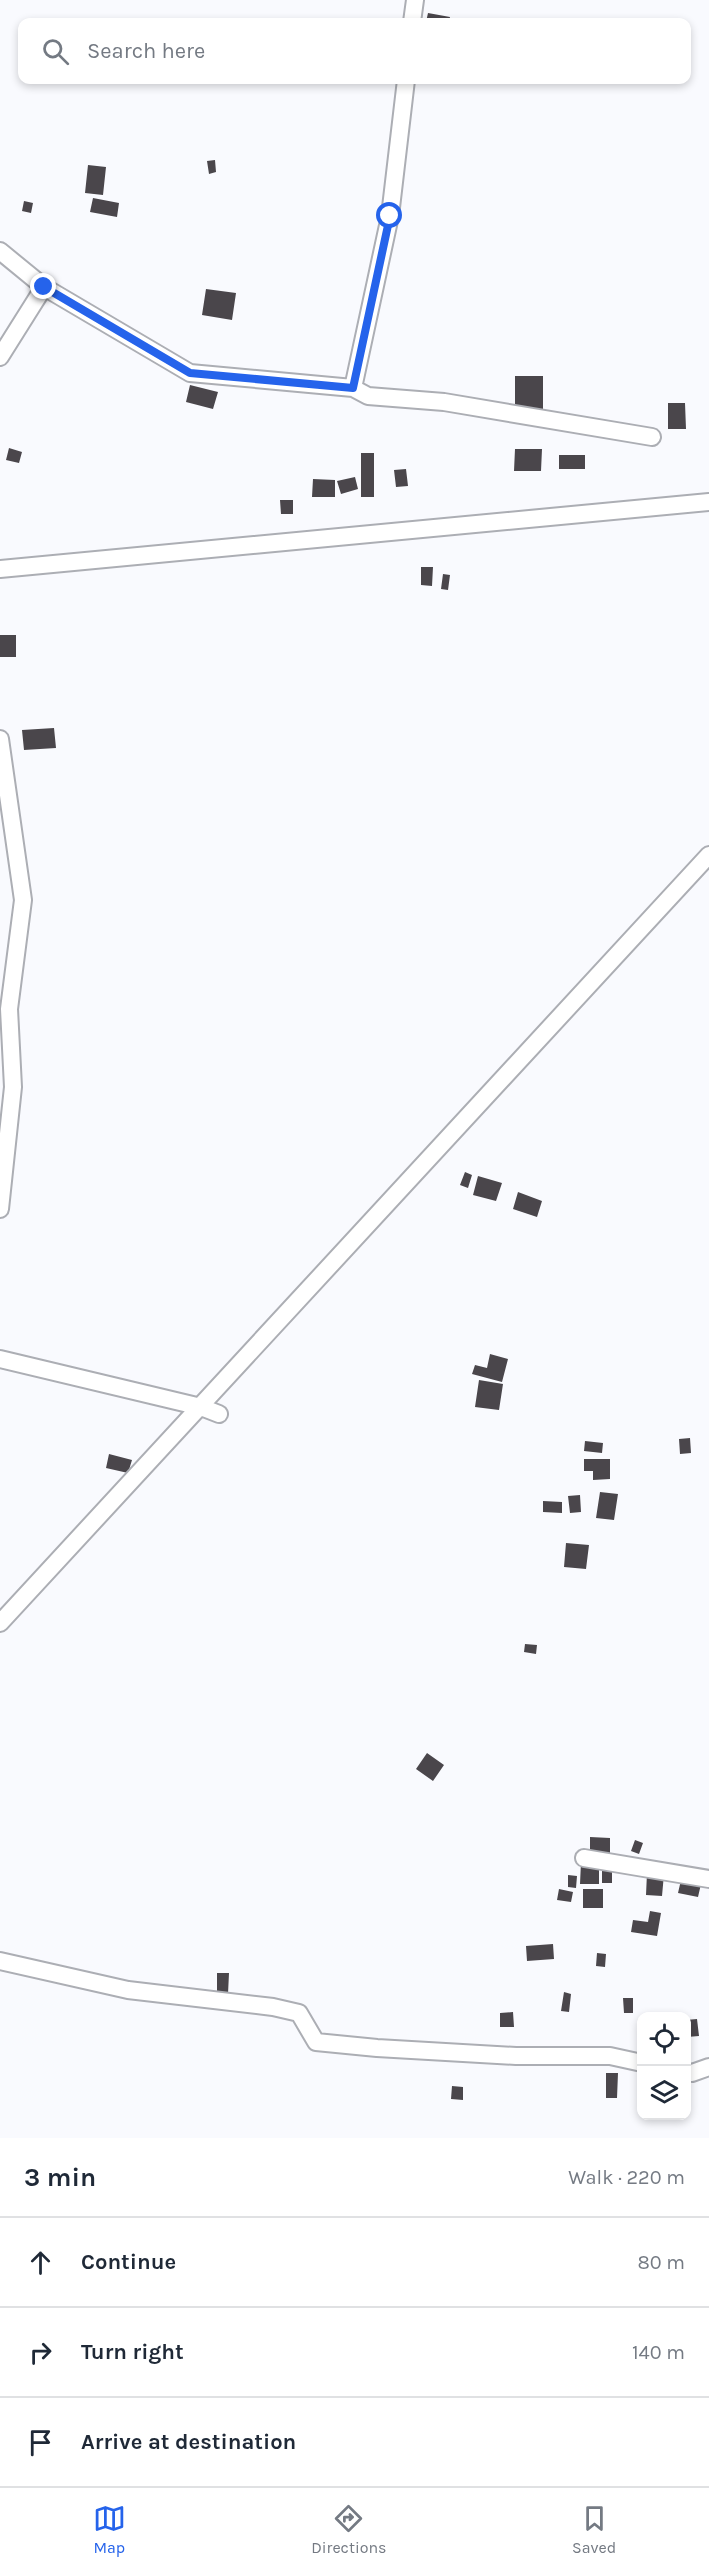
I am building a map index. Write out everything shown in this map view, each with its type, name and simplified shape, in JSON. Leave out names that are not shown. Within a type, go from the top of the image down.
[{"type":"street","points":[[413,18],[415,0]]},
{"type":"street","points":[[353,388],[390,216],[406,84]]},
{"type":"street","points":[[0,251],[44,287],[190,373],[353,388],[368,396],[444,402],[652,437]]},
{"type":"street","points":[[0,357],[44,287]]},
{"type":"street","points":[[0,569],[709,501]]},
{"type":"street","points":[[0,739],[23,900],[9,1009],[13,1087],[0,1209]]},
{"type":"street","points":[[0,1623],[709,855]]},
{"type":"street","points":[[0,1359],[201,1407],[219,1414]]},
{"type":"street","points":[[584,1858],[709,1879]]},
{"type":"street","points":[[0,1961],[128,1990],[273,2007],[299,2013],[316,2042],[516,2056],[610,2056],[637,2062]]},
{"type":"street","points":[[691,2073],[709,2067]]},
{"type":"building","points":[[428,13],[450,17],[450,18],[427,18]]},
{"type":"building","points":[[215,160],[216,172],[209,174],[207,161]]},
{"type":"building","points":[[88,165],[106,167],[103,195],[85,193]]},
{"type":"building","points":[[93,198],[119,203],[117,217],[90,212]]},
{"type":"building","points":[[24,201],[33,203],[31,213],[22,211]]},
{"type":"building","points":[[206,289],[236,293],[232,320],[202,315]]},
{"type":"building","points":[[515,376],[543,376],[543,409],[515,409]]},
{"type":"building","points":[[190,385],[218,392],[213,409],[186,402]]},
{"type":"building","points":[[668,403],[685,403],[686,429],[668,429]]},
{"type":"building","points":[[9,448],[22,452],[19,463],[6,460]]},
{"type":"building","points":[[515,449],[542,449],[541,471],[514,471]]},
{"type":"building","points":[[361,453],[374,453],[374,497],[361,497]]},
{"type":"building","points":[[559,455],[585,455],[585,469],[559,469]]},
{"type":"building","points":[[406,469],[408,486],[396,487],[394,470]]},
{"type":"building","points":[[355,477],[358,489],[341,494],[337,481]]},
{"type":"building","points":[[313,479],[335,480],[335,497],[312,497]]},
{"type":"building","points":[[280,500],[293,500],[293,514],[281,514]]},
{"type":"building","points":[[421,567],[433,567],[432,586],[421,585]]},
{"type":"building","points":[[443,574],[450,575],[448,590],[441,589]]},
{"type":"building","points":[[0,635],[16,635],[16,657],[0,657]]},
{"type":"building","points":[[54,728],[56,748],[24,750],[22,730]]},
{"type":"building","points":[[465,1172],[472,1175],[468,1188],[460,1185]]},
{"type":"building","points":[[478,1176],[502,1183],[496,1201],[473,1195]]},
{"type":"building","points":[[518,1192],[542,1201],[537,1217],[513,1209]]},
{"type":"building","points":[[490,1354],[508,1359],[502,1382],[472,1374],[475,1365],[487,1368]]},
{"type":"building","points":[[479,1380],[503,1384],[499,1410],[475,1407]]},
{"type":"building","points":[[690,1438],[691,1453],[680,1454],[679,1439]]},
{"type":"building","points":[[585,1441],[603,1443],[602,1453],[584,1451]]},
{"type":"building","points":[[109,1454],[132,1460],[128,1473],[106,1468]]},
{"type":"building","points":[[584,1459],[610,1459],[610,1479],[593,1480],[593,1471],[584,1471]]},
{"type":"building","points":[[600,1492],[618,1494],[614,1520],[596,1518]]},
{"type":"building","points":[[580,1495],[581,1512],[570,1513],[568,1496]]},
{"type":"building","points":[[543,1501],[562,1502],[562,1513],[543,1512]]},
{"type":"building","points":[[566,1543],[589,1545],[586,1569],[564,1567]]},
{"type":"building","points":[[525,1644],[537,1645],[536,1654],[524,1652]]},
{"type":"building","points":[[427,1753],[444,1765],[433,1781],[416,1769]]},
{"type":"building","points":[[590,1837],[610,1838],[610,1858],[590,1857]]},
{"type":"building","points":[[635,1840],[643,1843],[639,1854],[631,1851]]},
{"type":"building","points":[[581,1862],[599,1862],[599,1884],[580,1884]]},
{"type":"building","points":[[602,1864],[612,1864],[612,1883],[602,1883]]},
{"type":"building","points":[[647,1873],[664,1874],[662,1896],[646,1895]]},
{"type":"building","points":[[568,1875],[577,1876],[576,1888],[568,1887]]},
{"type":"building","points":[[681,1880],[701,1884],[698,1897],[678,1893]]},
{"type":"building","points":[[559,1889],[573,1892],[571,1902],[557,1900]]},
{"type":"building","points":[[583,1889],[603,1889],[603,1908],[583,1908]]},
{"type":"building","points":[[650,1911],[661,1913],[657,1936],[631,1932],[633,1920],[648,1922]]},
{"type":"building","points":[[553,1944],[554,1959],[527,1961],[526,1946]]},
{"type":"building","points":[[597,1953],[606,1954],[605,1967],[596,1966]]},
{"type":"building","points":[[217,1973],[229,1973],[228,1994],[217,1994]]},
{"type":"building","points":[[564,1992],[571,1994],[569,2012],[561,2011]]},
{"type":"building","points":[[623,1998],[633,1998],[633,2013],[624,2013]]},
{"type":"building","points":[[513,2012],[514,2027],[500,2027],[500,2013]]},
{"type":"building","points":[[697,2019],[699,2036],[691,2037],[691,2020]]},
{"type":"building","points":[[606,2073],[618,2073],[617,2098],[606,2098]]},
{"type":"building","points":[[452,2086],[463,2087],[463,2100],[451,2099]]},
{"type":"route","points":[[44,287],[190,373],[353,388],[390,216]]}]
